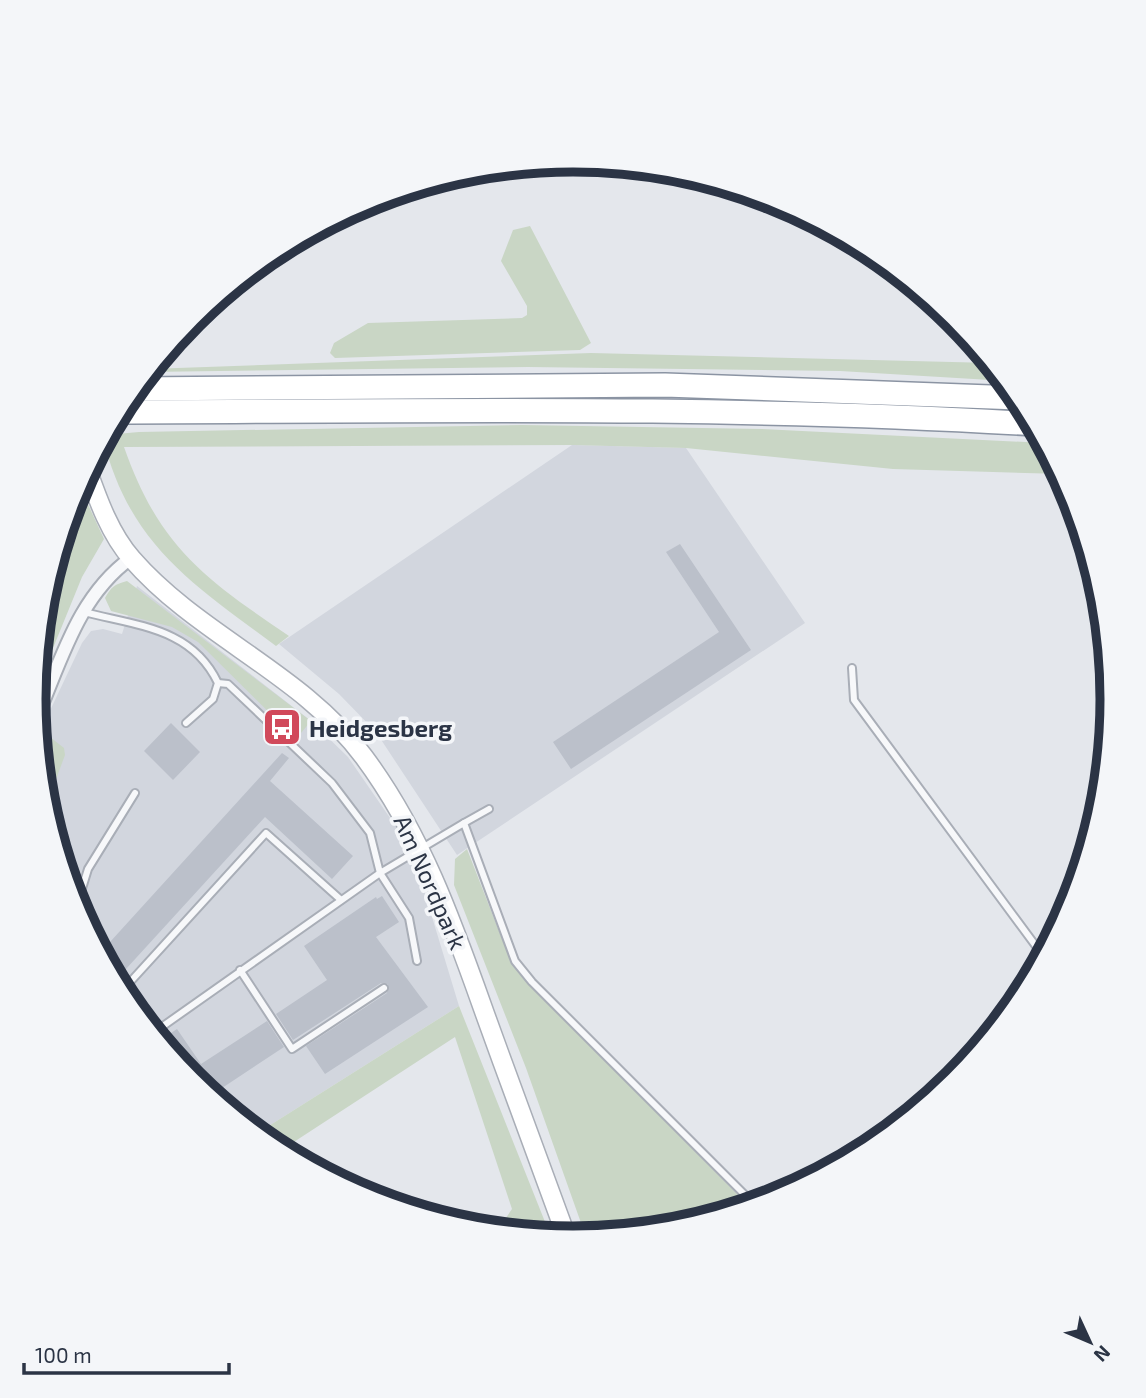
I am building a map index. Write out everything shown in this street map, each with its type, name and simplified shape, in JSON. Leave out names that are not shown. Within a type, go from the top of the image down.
[{"type":"highway","points":[[147,389],[665,385],[1006,397]]},
{"type":"highway","points":[[130,412],[816,412],[1023,423]]},
{"type":"street","name":"Am Nordpark","points":[[93,482],[116,536],[131,558],[172,599],[309,701],[338,727],[363,755],[405,816],[421,849],[469,970],[563,1226]]},
{"type":"street","points":[[46,698],[82,612],[105,578],[131,558]]},
{"type":"lane","points":[[82,612],[180,638],[210,665],[218,683],[212,698],[186,723]]},
{"type":"lane","points":[[852,668],[854,699],[1038,948]]},
{"type":"lane","points":[[218,683],[228,684],[332,783],[370,833],[380,873],[409,918],[417,961]]},
{"type":"lane","points":[[82,890],[88,869],[135,793]]},
{"type":"lane","points":[[161,1027],[380,873],[489,809]]},
{"type":"lane","points":[[464,823],[515,961],[531,982],[747,1197]]},
{"type":"lane","points":[[129,984],[266,833],[341,900]]},
{"type":"lane","points":[[240,970],[292,1049],[384,988]]},
{"type":"shaded area","points":[[572,445],[686,448],[805,623],[457,855],[376,732],[339,694],[279,644]]},
{"type":"shaded area","points":[[137,586],[311,721],[348,757],[399,831],[419,874],[459,1006],[266,1128],[225,1096],[200,1072],[176,1047],[134,992],[100,932],[73,869],[63,836],[50,768],[47,718],[82,643],[91,631],[103,629],[122,634]]},
{"type":"green space","points":[[530,226],[591,343],[580,350],[335,358],[330,353],[334,343],[368,323],[522,318],[527,315],[527,306],[501,261],[513,230]]},
{"type":"green space","points":[[591,353],[979,363],[993,380],[840,371],[528,367],[160,372],[162,369]]},
{"type":"green space","points":[[522,425],[762,429],[1034,442],[1049,474],[893,469],[686,448],[572,445],[124,447],[153,511],[169,536],[209,578],[289,636],[276,646],[192,582],[168,559],[129,507],[107,452],[117,434]]},
{"type":"green space","points":[[85,499],[104,539],[82,577],[47,663],[50,630],[63,562]]},
{"type":"green space","points":[[127,581],[311,721],[296,739],[198,642],[172,627],[111,611],[105,598],[114,586]]},
{"type":"green space","points":[[47,735],[64,748],[65,755],[53,787]]},
{"type":"green space","points":[[467,849],[502,939],[526,981],[742,1199],[710,1209],[642,1222],[582,1226],[526,1068],[454,885],[455,859]]},
{"type":"green space","points":[[459,1006],[546,1225],[503,1222],[512,1209],[455,1037],[290,1144],[266,1128]]},
{"type":"building","points":[[680,544],[751,650],[571,769],[553,742],[719,632],[666,552]]},
{"type":"building","points":[[171,723],[200,752],[173,780],[144,751]]},
{"type":"building","points":[[282,753],[289,758],[270,781],[353,856],[332,879],[265,817],[122,973],[107,945]]},
{"type":"building","points":[[382,896],[399,922],[376,937],[428,1007],[325,1074],[306,1046],[387,993],[388,984],[381,983],[293,1040],[276,1014],[327,980],[304,946],[376,897],[377,899]]},
{"type":"building","points":[[267,1021],[284,1047],[219,1090],[167,1036],[177,1029],[201,1064]]},
{"type":"place","name":"Heidgesberg","points":[[282,727]]}]
